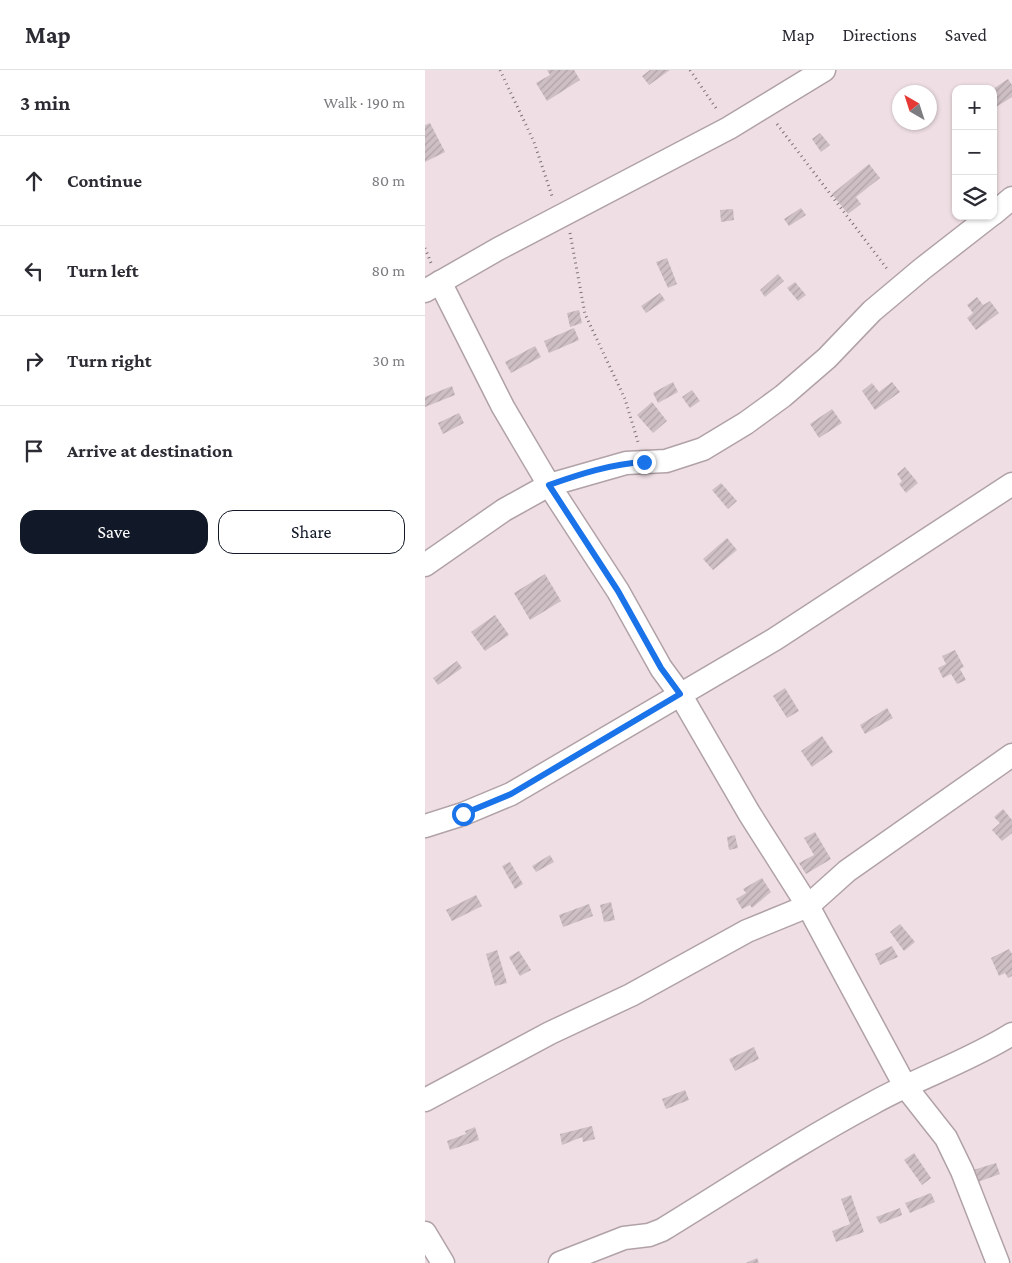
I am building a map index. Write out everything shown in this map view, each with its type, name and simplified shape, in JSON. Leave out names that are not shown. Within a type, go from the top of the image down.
[{"type":"street","points":[[824,70],[729,128],[433,286],[549,485],[618,591],[661,668],[680,694],[749,813],[809,906],[905,1086],[946,1138],[962,1171],[998,1263]]},
{"type":"street","points":[[997,211],[1012,198]]},
{"type":"street","points":[[425,566],[504,510],[549,485],[577,475],[626,463],[666,461],[703,448],[746,423],[783,396],[827,358],[872,311],[986,220]]},
{"type":"street","points":[[425,826],[463,814],[511,794],[775,639],[1012,484]]},
{"type":"street","points":[[425,1100],[551,1032],[638,990],[747,931],[809,906],[847,871],[1012,756]]},
{"type":"street","points":[[560,1263],[624,1238],[649,1235],[662,1230],[749,1174],[905,1086],[989,1049],[1012,1034]]},
{"type":"street","points":[[425,1233],[443,1263]]},
{"type":"path","points":[[500,70],[534,142],[563,216],[585,314],[625,399],[644,462]]},
{"type":"path","points":[[690,70],[729,128]]},
{"type":"path","points":[[765,107],[805,163],[901,287]]},
{"type":"building","points":[[547,70],[574,70],[580,80],[547,101],[536,83],[550,75]]},
{"type":"building","points":[[650,70],[670,70],[649,85],[642,76]]},
{"type":"building","points":[[1008,79],[1012,85],[1012,97],[997,106],[997,86]]},
{"type":"building","points":[[430,123],[445,152],[425,162],[425,125]]},
{"type":"building","points":[[820,133],[830,145],[821,152],[812,139]]},
{"type":"building","points":[[869,164],[880,178],[856,197],[861,204],[848,214],[832,194]]},
{"type":"building","points":[[801,208],[806,215],[789,226],[784,219]]},
{"type":"building","points":[[733,209],[734,220],[721,222],[720,210]]},
{"type":"building","points":[[667,258],[677,284],[668,288],[656,262]]},
{"type":"building","points":[[778,274],[784,281],[765,297],[760,290]]},
{"type":"building","points":[[795,282],[806,295],[798,301],[787,288]]},
{"type":"building","points":[[660,293],[665,300],[646,313],[641,306]]},
{"type":"building","points":[[977,297],[983,305],[990,301],[999,313],[976,330],[967,318],[973,313],[967,305]]},
{"type":"building","points":[[579,310],[582,323],[570,327],[567,313]]},
{"type":"building","points":[[574,328],[579,340],[549,353],[544,341]]},
{"type":"building","points":[[535,346],[541,357],[511,373],[505,362]]},
{"type":"building","points":[[673,382],[678,392],[658,403],[653,393]]},
{"type":"building","points":[[892,382],[900,392],[875,410],[862,391],[872,383],[879,392]]},
{"type":"building","points":[[452,386],[455,395],[425,407],[425,397]]},
{"type":"building","points":[[692,390],[700,401],[690,408],[682,397]]},
{"type":"building","points":[[652,402],[667,421],[653,433],[637,415]]},
{"type":"building","points":[[832,409],[842,423],[819,438],[810,424]]},
{"type":"building","points":[[459,413],[464,423],[443,434],[438,423]]},
{"type":"building","points":[[905,467],[918,483],[906,493],[899,484],[902,481],[897,474]]},
{"type":"building","points":[[721,483],[737,501],[728,509],[712,490]]},
{"type":"building","points":[[727,538],[737,550],[713,570],[703,559]]},
{"type":"building","points":[[545,574],[561,601],[530,620],[514,593]]},
{"type":"building","points":[[495,615],[509,635],[485,651],[471,632]]},
{"type":"building","points":[[955,650],[964,667],[960,669],[966,680],[957,684],[951,674],[943,678],[938,668],[946,664],[942,656]]},
{"type":"building","points":[[457,661],[462,668],[438,685],[433,678]]},
{"type":"building","points":[[785,688],[799,711],[787,718],[773,696]]},
{"type":"building","points":[[887,708],[893,718],[865,734],[860,725]]},
{"type":"building","points":[[822,736],[833,752],[812,767],[801,751]]},
{"type":"building","points":[[1003,809],[1012,820],[1012,833],[1002,841],[992,830],[1000,823],[994,817]]},
{"type":"building","points":[[815,832],[831,859],[806,874],[799,863],[814,855],[804,838]]},
{"type":"building","points":[[735,835],[738,848],[729,850],[727,837]]},
{"type":"building","points":[[550,855],[554,862],[536,872],[532,866]]},
{"type":"building","points":[[510,862],[523,884],[515,889],[502,866]]},
{"type":"building","points":[[762,878],[771,892],[752,908],[750,905],[742,909],[736,899],[746,893],[743,889]]},
{"type":"building","points":[[476,895],[482,906],[452,921],[446,910]]},
{"type":"building","points":[[611,902],[615,920],[604,922],[600,905]]},
{"type":"building","points":[[589,904],[593,916],[563,927],[559,915]]},
{"type":"building","points":[[900,924],[915,942],[904,951],[890,932]]},
{"type":"building","points":[[892,946],[898,957],[880,965],[875,954]]},
{"type":"building","points":[[1009,949],[1012,954],[1012,976],[1008,978],[1005,973],[999,976],[991,958]]},
{"type":"building","points":[[497,950],[507,983],[495,986],[486,954]]},
{"type":"building","points":[[519,951],[531,970],[520,976],[509,957]]},
{"type":"building","points":[[754,1047],[759,1059],[735,1071],[729,1059]]},
{"type":"building","points":[[685,1090],[689,1100],[666,1109],[662,1099]]},
{"type":"building","points":[[592,1126],[595,1139],[583,1142],[582,1137],[562,1145],[560,1134]]},
{"type":"building","points":[[475,1127],[479,1140],[450,1150],[447,1141],[466,1134],[465,1131]]},
{"type":"building","points":[[914,1153],[931,1178],[922,1185],[904,1160]]},
{"type":"building","points":[[996,1163],[1000,1174],[975,1183],[970,1171]]},
{"type":"building","points":[[931,1193],[935,1202],[910,1213],[905,1203]]},
{"type":"building","points":[[851,1195],[864,1232],[836,1242],[832,1231],[850,1224],[841,1199]]},
{"type":"building","points":[[900,1208],[902,1215],[880,1224],[876,1217]]},
{"type":"building","points":[[757,1258],[759,1263],[746,1263]]},
{"type":"route","points":[[463,814],[511,794],[680,694],[661,668],[618,591],[549,485],[577,475],[626,463],[644,462]]}]
